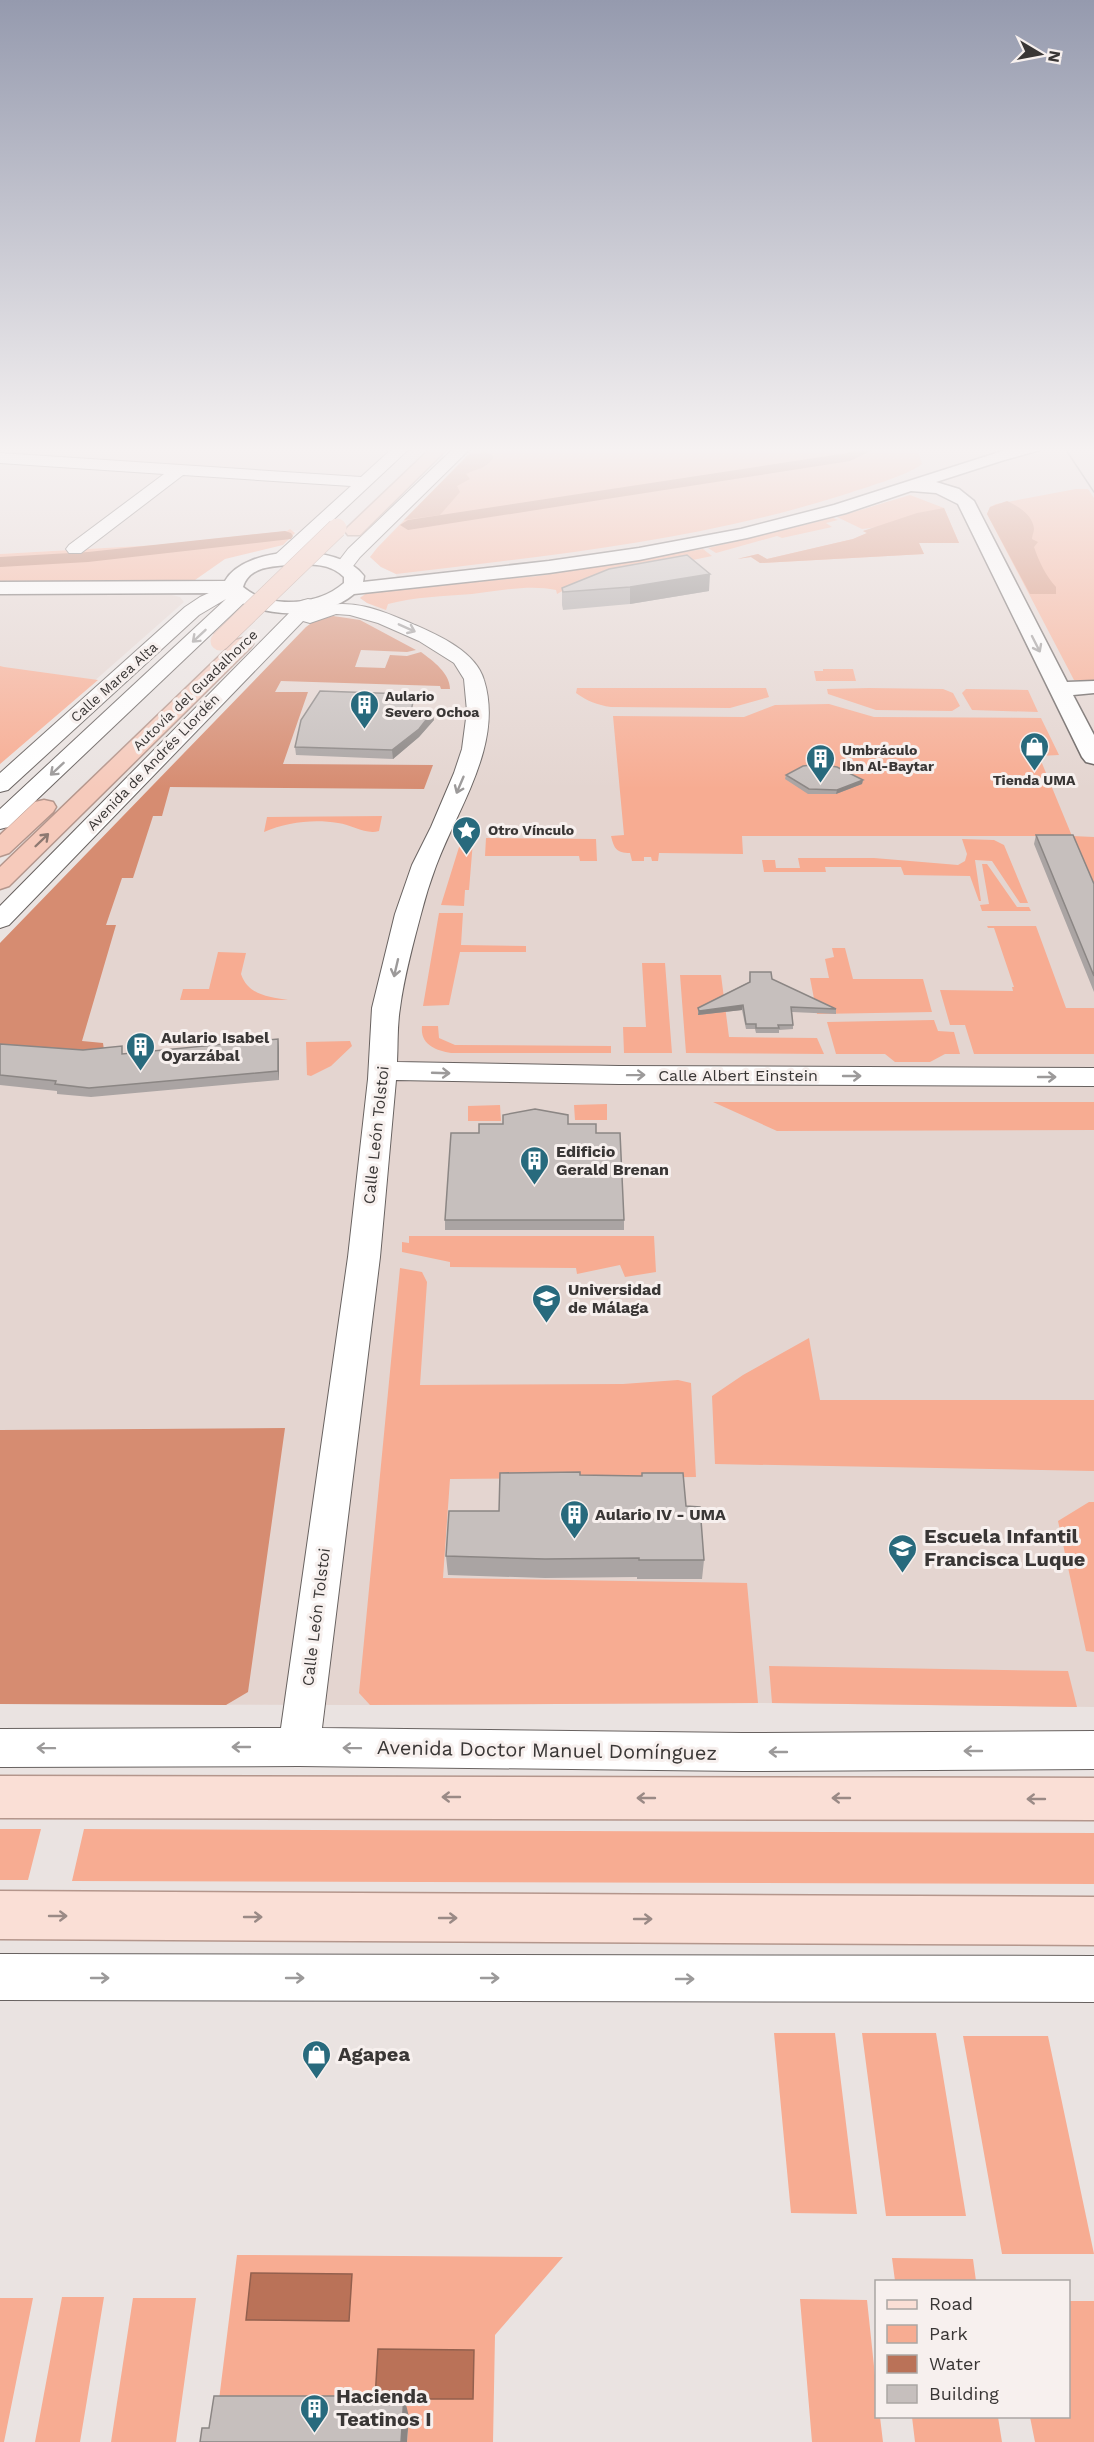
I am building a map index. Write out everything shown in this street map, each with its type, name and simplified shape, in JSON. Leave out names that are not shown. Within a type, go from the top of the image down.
[{"type":"highway","name":"Autovía del Guadalhorce","points":[[0,848],[220,641],[310,561]]},
{"type":"highway","name":"Autovía del Guadalhorce","points":[[0,881],[243,644],[317,561]]},
{"type":"highway","points":[[0,905],[121,795]]},
{"type":"main road","points":[[236,586],[255,566],[276,561]]},
{"type":"main road","points":[[317,561],[349,584],[422,580],[587,561]]},
{"type":"main road","points":[[4,591],[236,586],[264,605],[309,611],[338,597],[349,584],[388,577],[561,561]]},
{"type":"main road","points":[[994,561],[1094,758]]},
{"type":"main road","points":[[1059,688],[1094,687]]},
{"type":"main road","points":[[0,1797],[1094,1799]]},
{"type":"main road","points":[[0,1915],[1094,1921]]},
{"type":"street","points":[[349,584],[353,561]]},
{"type":"street","name":"Avenida de Andrés Llordén","points":[[0,920],[235,678],[309,611],[330,605],[364,590],[422,580]]},
{"type":"street","name":"Calle León Tolstoi","points":[[300,1747],[364,1257],[383,1071],[386,1008],[408,914],[424,864],[443,827],[473,749],[478,711],[474,679],[461,659],[426,637],[386,619],[349,584]]},
{"type":"street","points":[[2,820],[236,586]]},
{"type":"street","name":"Calle Marea Alta","points":[[0,785],[192,611],[236,586]]},
{"type":"street","name":"Calle Albert Einstein","points":[[383,1071],[619,1076],[1094,1077]]},
{"type":"street","name":"Avenida Doctor Manuel Domínguez","points":[[0,1748],[300,1747],[742,1752],[1094,1750]]},
{"type":"street","points":[[0,1977],[1094,1979]]},
{"type":"shaded area","name":"Universidad de Málaga","points":[[374,561],[1094,561],[1094,1707],[758,1703],[0,1704],[0,943],[306,627],[333,616],[348,617],[375,607],[360,598],[361,596],[399,588],[396,574]]},
{"type":"shaded area","points":[[757,561],[797,561],[760,563]]},
{"type":"shaded area","points":[[1012,561],[1039,561],[1056,587],[1056,594],[1030,594]]},
{"type":"shaded area","points":[[0,595],[172,595],[180,597],[184,602],[0,764]]},
{"type":"shaded area","points":[[333,616],[360,620],[416,650],[407,652],[361,650],[355,667],[385,668],[390,655],[407,656],[421,652],[444,673],[450,689],[441,689],[440,686],[281,681],[275,692],[308,692],[283,764],[433,765],[424,789],[170,787],[162,816],[153,816],[133,878],[122,878],[106,925],[116,925],[82,1041],[103,1043],[105,1057],[0,1057],[0,943],[306,627],[314,621]]},
{"type":"shaded area","points":[[285,1428],[248,1692],[226,1705],[0,1704],[0,1430]]},
{"type":"green space","points":[[0,561],[222,561],[195,580],[0,582]]},
{"type":"green space","points":[[374,561],[501,561],[396,574]]},
{"type":"green space","points":[[630,561],[688,561],[573,585],[557,594],[556,590],[546,588],[514,589],[408,600],[388,604],[386,610],[360,598],[368,592],[538,576]]},
{"type":"green space","points":[[757,561],[797,561],[760,563]]},
{"type":"green space","points":[[1012,561],[1094,561],[1094,682],[1074,680]]},
{"type":"green space","points":[[0,666],[4,667],[98,680],[0,764]]},
{"type":"green space","points":[[823,669],[853,669],[856,681],[816,681],[814,671],[823,671]]},
{"type":"green space","points":[[577,688],[766,688],[769,697],[730,708],[611,707],[584,698],[576,693]]},
{"type":"green space","points":[[827,689],[943,689],[953,693],[960,706],[952,711],[876,710],[828,694]]},
{"type":"green space","points":[[966,689],[1028,690],[1038,712],[972,710],[962,693]]},
{"type":"green space","points":[[829,704],[874,717],[1041,718],[1059,755],[1039,756],[1072,836],[742,836],[743,854],[659,853],[658,861],[652,861],[651,857],[644,857],[644,861],[632,861],[630,853],[619,851],[615,847],[611,836],[624,835],[613,716],[744,717],[775,705]]},
{"type":"green space","points":[[382,816],[379,831],[374,832],[320,821],[301,822],[264,832],[267,817]]},
{"type":"green space","points":[[1072,836],[1094,837],[1094,888]]},
{"type":"green space","points":[[486,838],[596,839],[597,861],[580,861],[579,856],[485,856]]},
{"type":"green space","points":[[962,839],[994,840],[1004,845],[1028,903],[1020,903],[992,861],[975,860],[981,901],[979,901],[970,876],[904,875],[901,867],[825,867],[826,872],[764,872],[762,860],[775,860],[776,868],[800,868],[798,858],[874,858],[958,865],[965,861],[967,854]]},
{"type":"green space","points":[[473,841],[469,890],[465,890],[464,906],[441,905],[460,844]]},
{"type":"green space","points":[[982,864],[987,864],[1017,907],[1029,907],[1031,911],[982,911],[980,905],[989,904]]},
{"type":"green space","points":[[439,913],[463,913],[461,945],[526,946],[526,952],[460,952],[449,1005],[423,1006]]},
{"type":"green space","points":[[987,926],[1036,926],[1066,1008],[1094,1008],[1094,1054],[974,1054],[965,1025],[950,1025],[940,990],[1013,991],[1012,987],[1014,987],[994,928]]},
{"type":"green space","points":[[832,948],[845,948],[853,979],[923,979],[932,1012],[817,1014],[810,978],[829,978],[825,959],[834,957]]},
{"type":"green space","points":[[218,952],[246,953],[241,974],[248,986],[260,994],[288,1000],[180,1000],[183,989],[209,989]]},
{"type":"green space","points":[[642,963],[665,963],[672,1053],[624,1053],[623,1027],[646,1027]]},
{"type":"green space","points":[[680,975],[721,975],[729,1037],[817,1038],[824,1054],[686,1053]]},
{"type":"green space","points":[[934,1020],[938,1031],[954,1032],[960,1054],[945,1054],[930,1062],[895,1062],[885,1054],[836,1054],[827,1022]]},
{"type":"green space","points":[[422,1026],[438,1026],[439,1038],[455,1045],[611,1046],[611,1053],[451,1053],[430,1046],[424,1038]]},
{"type":"green space","points":[[350,1041],[352,1046],[331,1066],[311,1076],[307,1075],[306,1042]]},
{"type":"green space","points":[[713,1102],[1094,1102],[1094,1130],[777,1131]]},
{"type":"green space","points":[[607,1104],[607,1120],[575,1120],[574,1105]]},
{"type":"green space","points":[[500,1105],[501,1121],[468,1121],[468,1106]]},
{"type":"green space","points":[[409,1236],[654,1236],[656,1272],[625,1277],[620,1265],[577,1274],[576,1268],[450,1267],[450,1262],[402,1252],[402,1242],[409,1243]]},
{"type":"green space","points":[[400,1268],[422,1272],[427,1282],[420,1385],[623,1384],[678,1380],[691,1383],[696,1477],[450,1479],[443,1578],[747,1583],[758,1703],[370,1705],[359,1693]]},
{"type":"green space","points":[[809,1338],[820,1400],[1094,1400],[1094,1471],[715,1464],[712,1396],[743,1375]]},
{"type":"green space","points":[[1089,1502],[1094,1502],[1094,1652],[1086,1651],[1058,1521]]},
{"type":"green space","points":[[769,1666],[1068,1671],[1077,1707],[772,1703]]},
{"type":"green space","points":[[0,1829],[41,1829],[28,1880],[0,1880]]},
{"type":"green space","points":[[84,1829],[1094,1833],[1094,1884],[72,1881]]},
{"type":"green space","points":[[774,2033],[835,2033],[857,2214],[791,2213]]},
{"type":"green space","points":[[862,2033],[936,2033],[966,2216],[886,2216]]},
{"type":"green space","points":[[963,2036],[1048,2036],[1094,2254],[1002,2254]]},
{"type":"green space","points":[[237,2255],[563,2257],[495,2335],[493,2442],[407,2442],[409,2417],[217,2416]]},
{"type":"green space","points":[[892,2258],[973,2259],[976,2280],[895,2280]]},
{"type":"green space","points":[[62,2297],[104,2297],[80,2442],[35,2442]]},
{"type":"green space","points":[[0,2298],[33,2298],[4,2442],[0,2442]]},
{"type":"green space","points":[[133,2298],[196,2298],[176,2442],[111,2442]]},
{"type":"green space","points":[[800,2299],[867,2300],[875,2376],[875,2418],[880,2418],[883,2442],[812,2442]]},
{"type":"green space","points":[[1070,2301],[1094,2301],[1094,2442],[1035,2442],[1030,2418],[1070,2418]]},
{"type":"green space","points":[[912,2418],[998,2418],[1002,2442],[915,2442]]},
{"type":"water","points":[[251,2273],[352,2274],[349,2321],[246,2320]]},
{"type":"water","points":[[378,2349],[474,2350],[473,2399],[375,2399]]},
{"type":"building","points":[[654,561],[694,561],[710,574],[630,587],[563,592],[562,588],[609,569]]},
{"type":"building","name":"Aulario Severo Ochoa","points":[[320,691],[404,694],[402,701],[413,702],[411,711],[433,711],[419,729],[392,750],[295,747],[301,720]]},
{"type":"building","name":"Umbráculo Ibn Al-Baytar","points":[[819,764],[837,767],[863,780],[837,790],[809,789],[786,775],[803,766]]},
{"type":"building","points":[[1036,835],[1073,835],[1094,884],[1094,976]]},
{"type":"building","points":[[750,972],[771,972],[772,979],[836,1009],[791,1007],[793,1025],[778,1025],[779,1028],[756,1028],[756,1024],[746,1024],[743,1005],[699,1011],[698,1008],[750,982]]},
{"type":"building","name":"Aulario Isabel Oyarzábal","points":[[278,1039],[278,1071],[89,1088],[55,1084],[56,1081],[0,1075],[0,1044],[83,1050],[122,1046],[122,1054]]},
{"type":"building","name":"Edificio Gerald Brenan","points":[[535,1109],[568,1115],[568,1124],[596,1124],[596,1133],[620,1133],[624,1220],[445,1220],[451,1133],[479,1133],[479,1124],[503,1124],[503,1115]]},
{"type":"building","name":"Aulario IV - UMA","points":[[580,1472],[580,1475],[642,1476],[642,1473],[683,1473],[686,1506],[700,1507],[704,1560],[446,1556],[449,1511],[499,1511],[500,1473]]},
{"type":"building","points":[[214,2396],[404,2396],[401,2442],[200,2442],[202,2428],[209,2428]]},
{"type":"waterway","points":[[0,562],[18,561]]},
{"type":"place","name":"Aulario Severo Ochoa","points":[[364,730]]},
{"type":"place","name":"Tienda UMA","points":[[1034,772]]},
{"type":"place","name":"Umbráculo Ibn Al-Baytar","points":[[821,784]]},
{"type":"place","name":"Otro Vínculo","points":[[467,856]]},
{"type":"place","name":"Aulario Isabel Oyarzábal","points":[[140,1072]]},
{"type":"place","name":"Edificio Gerald Brenan","points":[[535,1186]]},
{"type":"place","name":"Universidad de Málaga","points":[[547,1324]]},
{"type":"place","name":"Aulario IV - UMA","points":[[574,1540]]},
{"type":"place","name":"Escuela Infantil Francisca Luque","points":[[903,1574]]},
{"type":"place","name":"Agapea","points":[[317,2080]]},
{"type":"place","name":"Hacienda Teatinos I","points":[[315,2434]]}]
